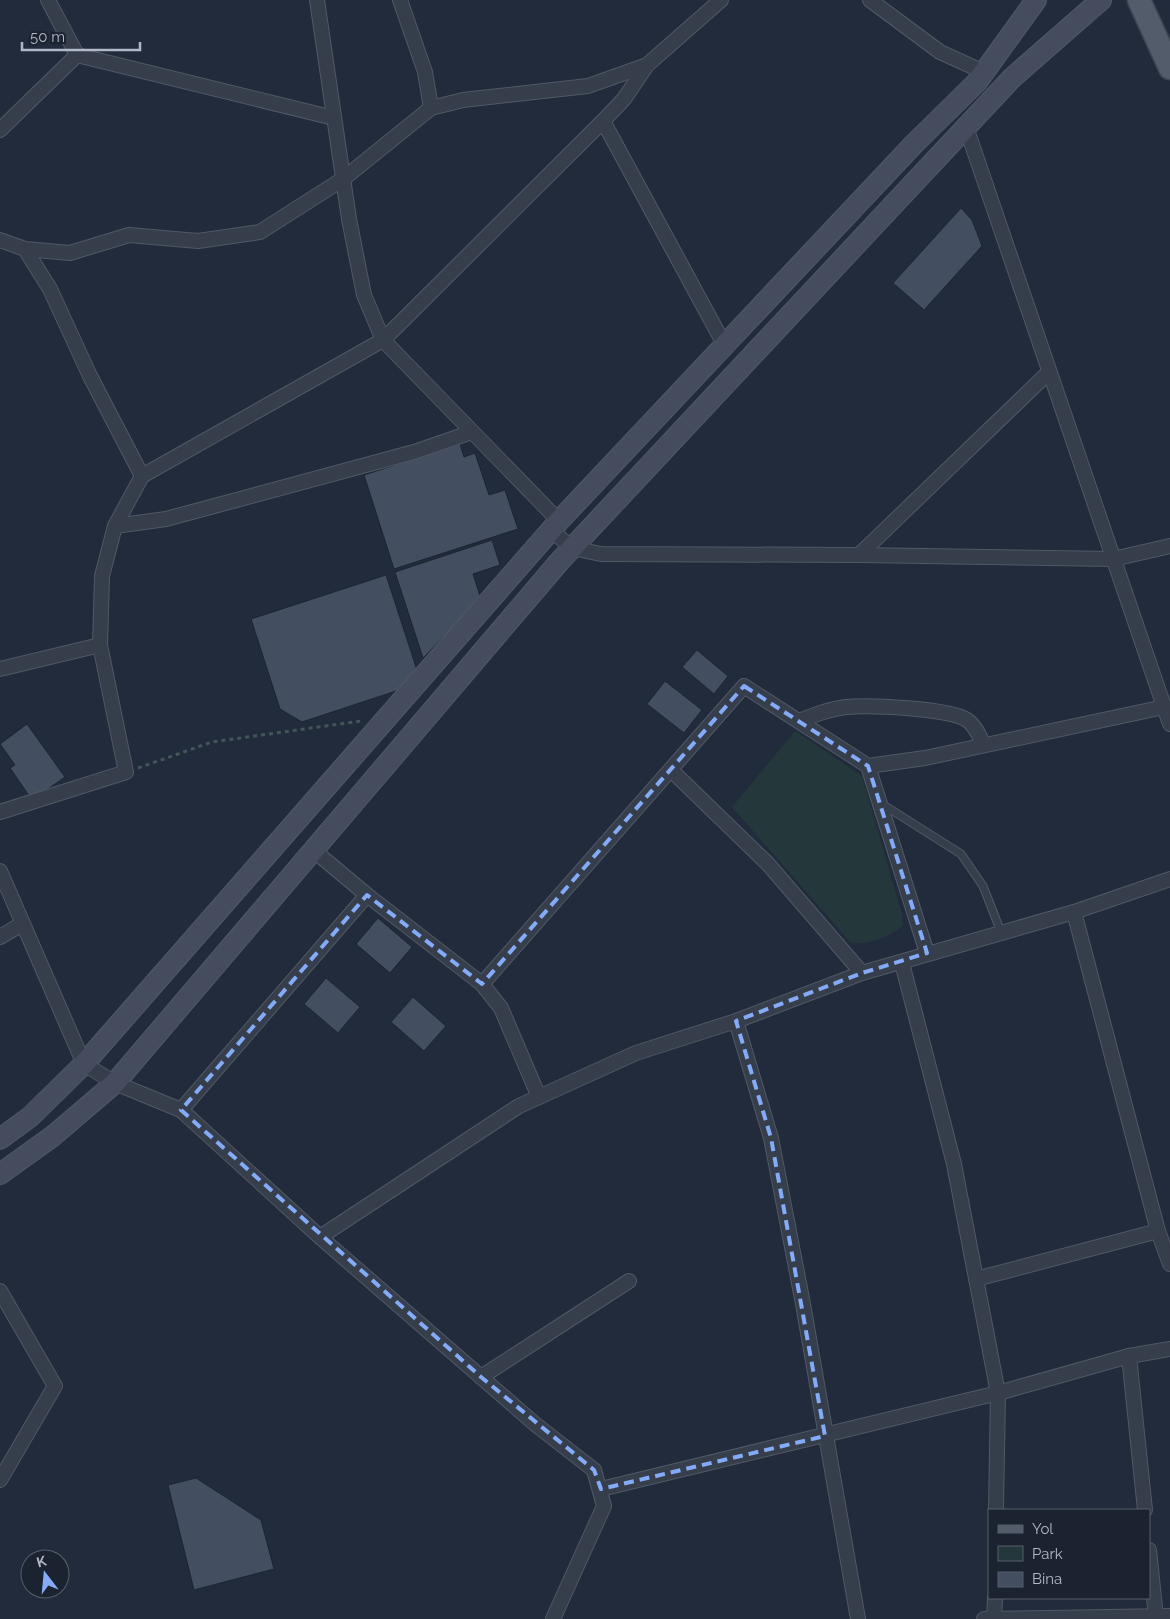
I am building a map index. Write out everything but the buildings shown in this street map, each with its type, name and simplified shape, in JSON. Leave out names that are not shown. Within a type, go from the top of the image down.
[{"type":"main road","points":[[0,1139],[30,1117],[84,1064],[555,526],[724,344],[984,72],[1036,0]]},
{"type":"main road","points":[[0,1174],[53,1136],[116,1083],[312,850],[572,548],[1012,78],[1101,0]]},
{"type":"main road","points":[[1139,0],[1170,68]]},
{"type":"street","points":[[48,0],[77,55],[334,118]]},
{"type":"street","points":[[317,0],[343,179],[364,295],[383,340],[472,432],[572,548],[601,554],[859,555],[1113,559],[1170,546]]},
{"type":"street","points":[[400,0],[425,72],[431,108]]},
{"type":"street","points":[[0,812],[126,772],[100,645],[102,576],[114,526],[142,476],[383,340],[603,121],[624,99],[647,64],[721,0]]},
{"type":"street","points":[[870,0],[940,52],[984,72]]},
{"type":"street","points":[[0,130],[77,55]]},
{"type":"street","points":[[0,240],[25,249],[70,252],[129,235],[198,241],[260,232],[343,179],[431,108],[463,100],[588,86],[647,64]]},
{"type":"street","points":[[603,121],[724,344]]},
{"type":"street","points":[[966,127],[1170,724]]},
{"type":"street","points":[[25,249],[50,289],[90,376],[142,476]]},
{"type":"street","points":[[859,555],[1049,372]]},
{"type":"street","points":[[114,526],[176,516],[414,452],[472,432]]},
{"type":"street","points":[[0,669],[100,645]]},
{"type":"street","points":[[482,984],[744,686],[868,766],[927,953]]},
{"type":"street","points":[[798,721],[828,710],[854,707],[946,713],[966,719],[976,728],[984,745]]},
{"type":"street","points":[[868,766],[925,758],[1164,707]]},
{"type":"street","points":[[670,770],[768,864],[862,972]]},
{"type":"street","points":[[312,850],[367,896],[482,984],[501,1008],[539,1096]]},
{"type":"street","points":[[0,871],[84,1064],[116,1083],[181,1110],[320,1237],[535,1424],[594,1470],[601,1489],[604,1506],[553,1619]]},
{"type":"street","points":[[320,1237],[518,1106],[636,1053],[736,1020],[862,972],[902,963],[927,953],[1074,912],[1170,879]]},
{"type":"street","points":[[181,1110],[367,896]]},
{"type":"street","points":[[1074,912],[1158,1231],[1170,1264]]},
{"type":"street","points":[[0,937],[22,924]]},
{"type":"street","points":[[902,963],[954,1164],[998,1393],[996,1509]]},
{"type":"street","points":[[736,1020],[771,1138],[803,1304],[858,1619]]},
{"type":"street","points":[[976,1279],[1158,1231]]},
{"type":"street","points":[[481,1377],[629,1281]]},
{"type":"street","points":[[0,1291],[55,1386],[0,1480]]},
{"type":"street","points":[[601,1489],[998,1393],[1129,1356],[1170,1349]]},
{"type":"street","points":[[1129,1356],[1145,1509]]},
{"type":"street","points":[[1150,1560],[1156,1617]]},
{"type":"street","points":[[995,1599],[992,1619],[1170,1616]]},
{"type":"lane","points":[[879,802],[961,854],[983,886],[1001,932]]},
{"type":"path","points":[[126,772],[212,742],[389,717]]},
{"type":"highlighted area","points":[[744,686],[868,766],[927,953],[862,973],[736,1021],[771,1138],[825,1436],[601,1489],[594,1470],[481,1377],[181,1110],[367,895],[482,984]]},
{"type":"green space","points":[[795,731],[862,776],[902,914],[903,926],[892,933],[864,943],[851,943],[732,807]]}]
